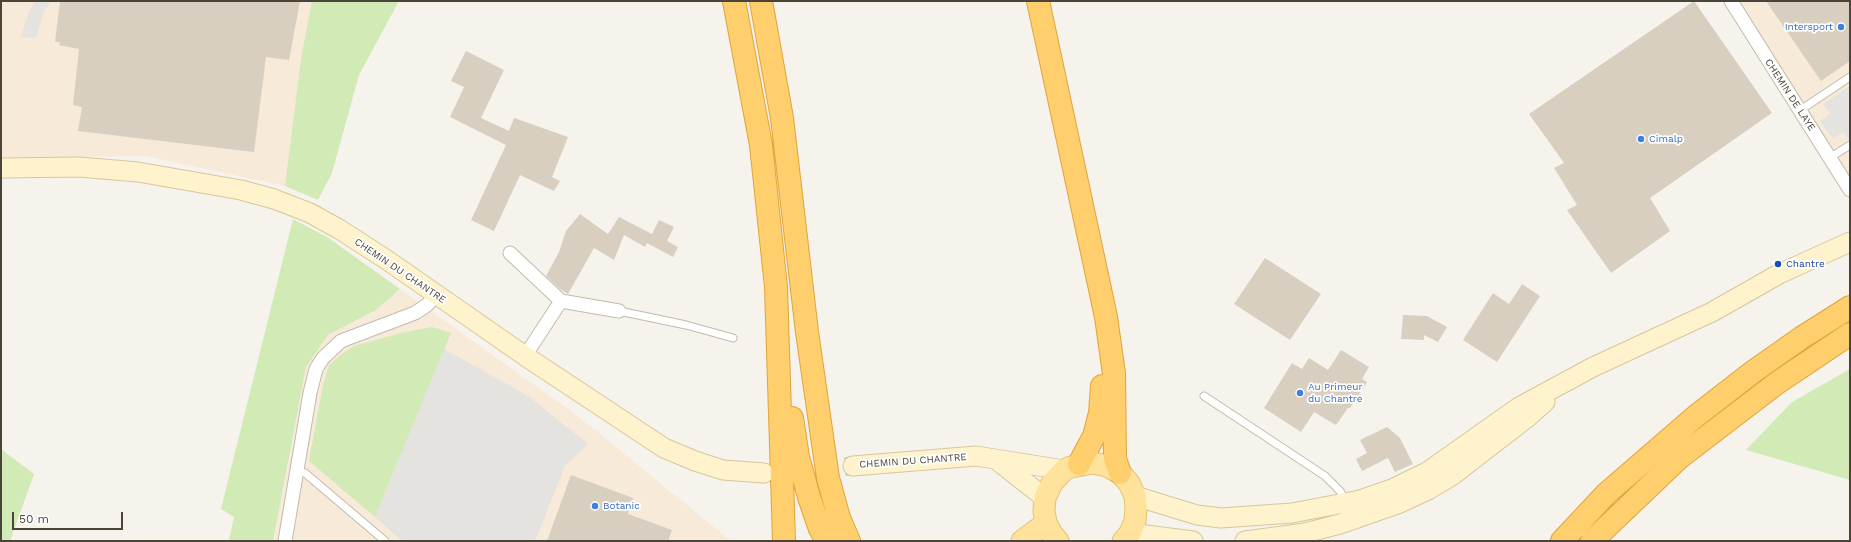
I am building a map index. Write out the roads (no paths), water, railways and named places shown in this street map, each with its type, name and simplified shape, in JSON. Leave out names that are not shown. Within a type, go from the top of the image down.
[{"type":"highway","points":[[734,1],[761,145],[772,236],[778,324],[784,541]]},
{"type":"highway","points":[[761,1],[782,118]]},
{"type":"highway","points":[[775,1],[773,17],[782,118],[807,332],[827,470],[840,518],[849,541]]},
{"type":"highway","points":[[1025,1],[1098,343],[1102,373],[1100,413],[1094,436],[1071,467]]},
{"type":"highway","points":[[1038,1],[1106,317],[1114,374],[1115,459],[1120,473]]},
{"type":"highway","points":[[1562,541],[1608,493],[1696,416],[1754,371],[1801,338],[1850,307]]},
{"type":"highway","points":[[778,324],[798,456],[809,497],[820,529],[827,541]]},
{"type":"highway","points":[[1592,541],[1679,458],[1777,383],[1850,334]]},
{"type":"main road","name":"CHEMIN DU CHANTRE","points":[[1,168],[79,167],[138,172],[219,186],[274,199],[310,213],[339,229],[525,356],[664,448],[695,461],[723,470],[764,473]]},
{"type":"main road","points":[[1135,496],[1197,515],[1221,518],[1348,508],[1427,472],[1519,407],[1566,383],[1593,367],[1712,312],[1779,274],[1850,242]]},
{"type":"main road","points":[[1712,312],[1766,293],[1850,254]]},
{"type":"main road","points":[[1245,541],[1305,533],[1369,515],[1428,490],[1453,475],[1528,417],[1566,383]]},
{"type":"main road","name":"CHEMIN DU CHANTRE","points":[[853,466],[976,456],[997,460],[1071,467]]},
{"type":"main road","name":"CHEMIN DU CHANTRE","points":[[997,460],[1045,498]]},
{"type":"main road","points":[[1058,541],[1046,523],[1044,511],[1045,498],[1052,483],[1071,467],[1093,462],[1107,466],[1120,473],[1129,483],[1135,496],[1135,521],[1127,537],[1193,541]]},
{"type":"main road","points":[[1022,541],[1046,523]]},
{"type":"street","name":"CHEMIN DE LAYE","points":[[1731,1],[1799,111],[1831,157],[1850,190]]},
{"type":"street","points":[[510,253],[561,300],[618,311]]},
{"type":"street","points":[[285,541],[312,381],[323,358],[341,341],[415,313],[427,305],[436,295]]},
{"type":"street","points":[[525,356],[561,300]]},
{"type":"lane","points":[[1799,111],[1850,77]]},
{"type":"lane","points":[[1831,157],[1850,145]]},
{"type":"lane","points":[[618,311],[686,325],[733,338]]},
{"type":"lane","points":[[1204,396],[1328,478],[1340,491],[1348,508],[1305,533]]},
{"type":"lane","points":[[296,470],[305,473],[385,541]]},
{"type":"tunnel","points":[[787,471],[853,466]]},
{"type":"place","name":"Intersport","points":[[1841,27]]},
{"type":"place","name":"Cimalp","points":[[1641,139]]},
{"type":"place","name":"Chantre","points":[[1778,264]]},
{"type":"place","name":"Au Primeur du Chantre","points":[[1300,393]]},
{"type":"place","name":"Botanic","points":[[595,506]]}]
